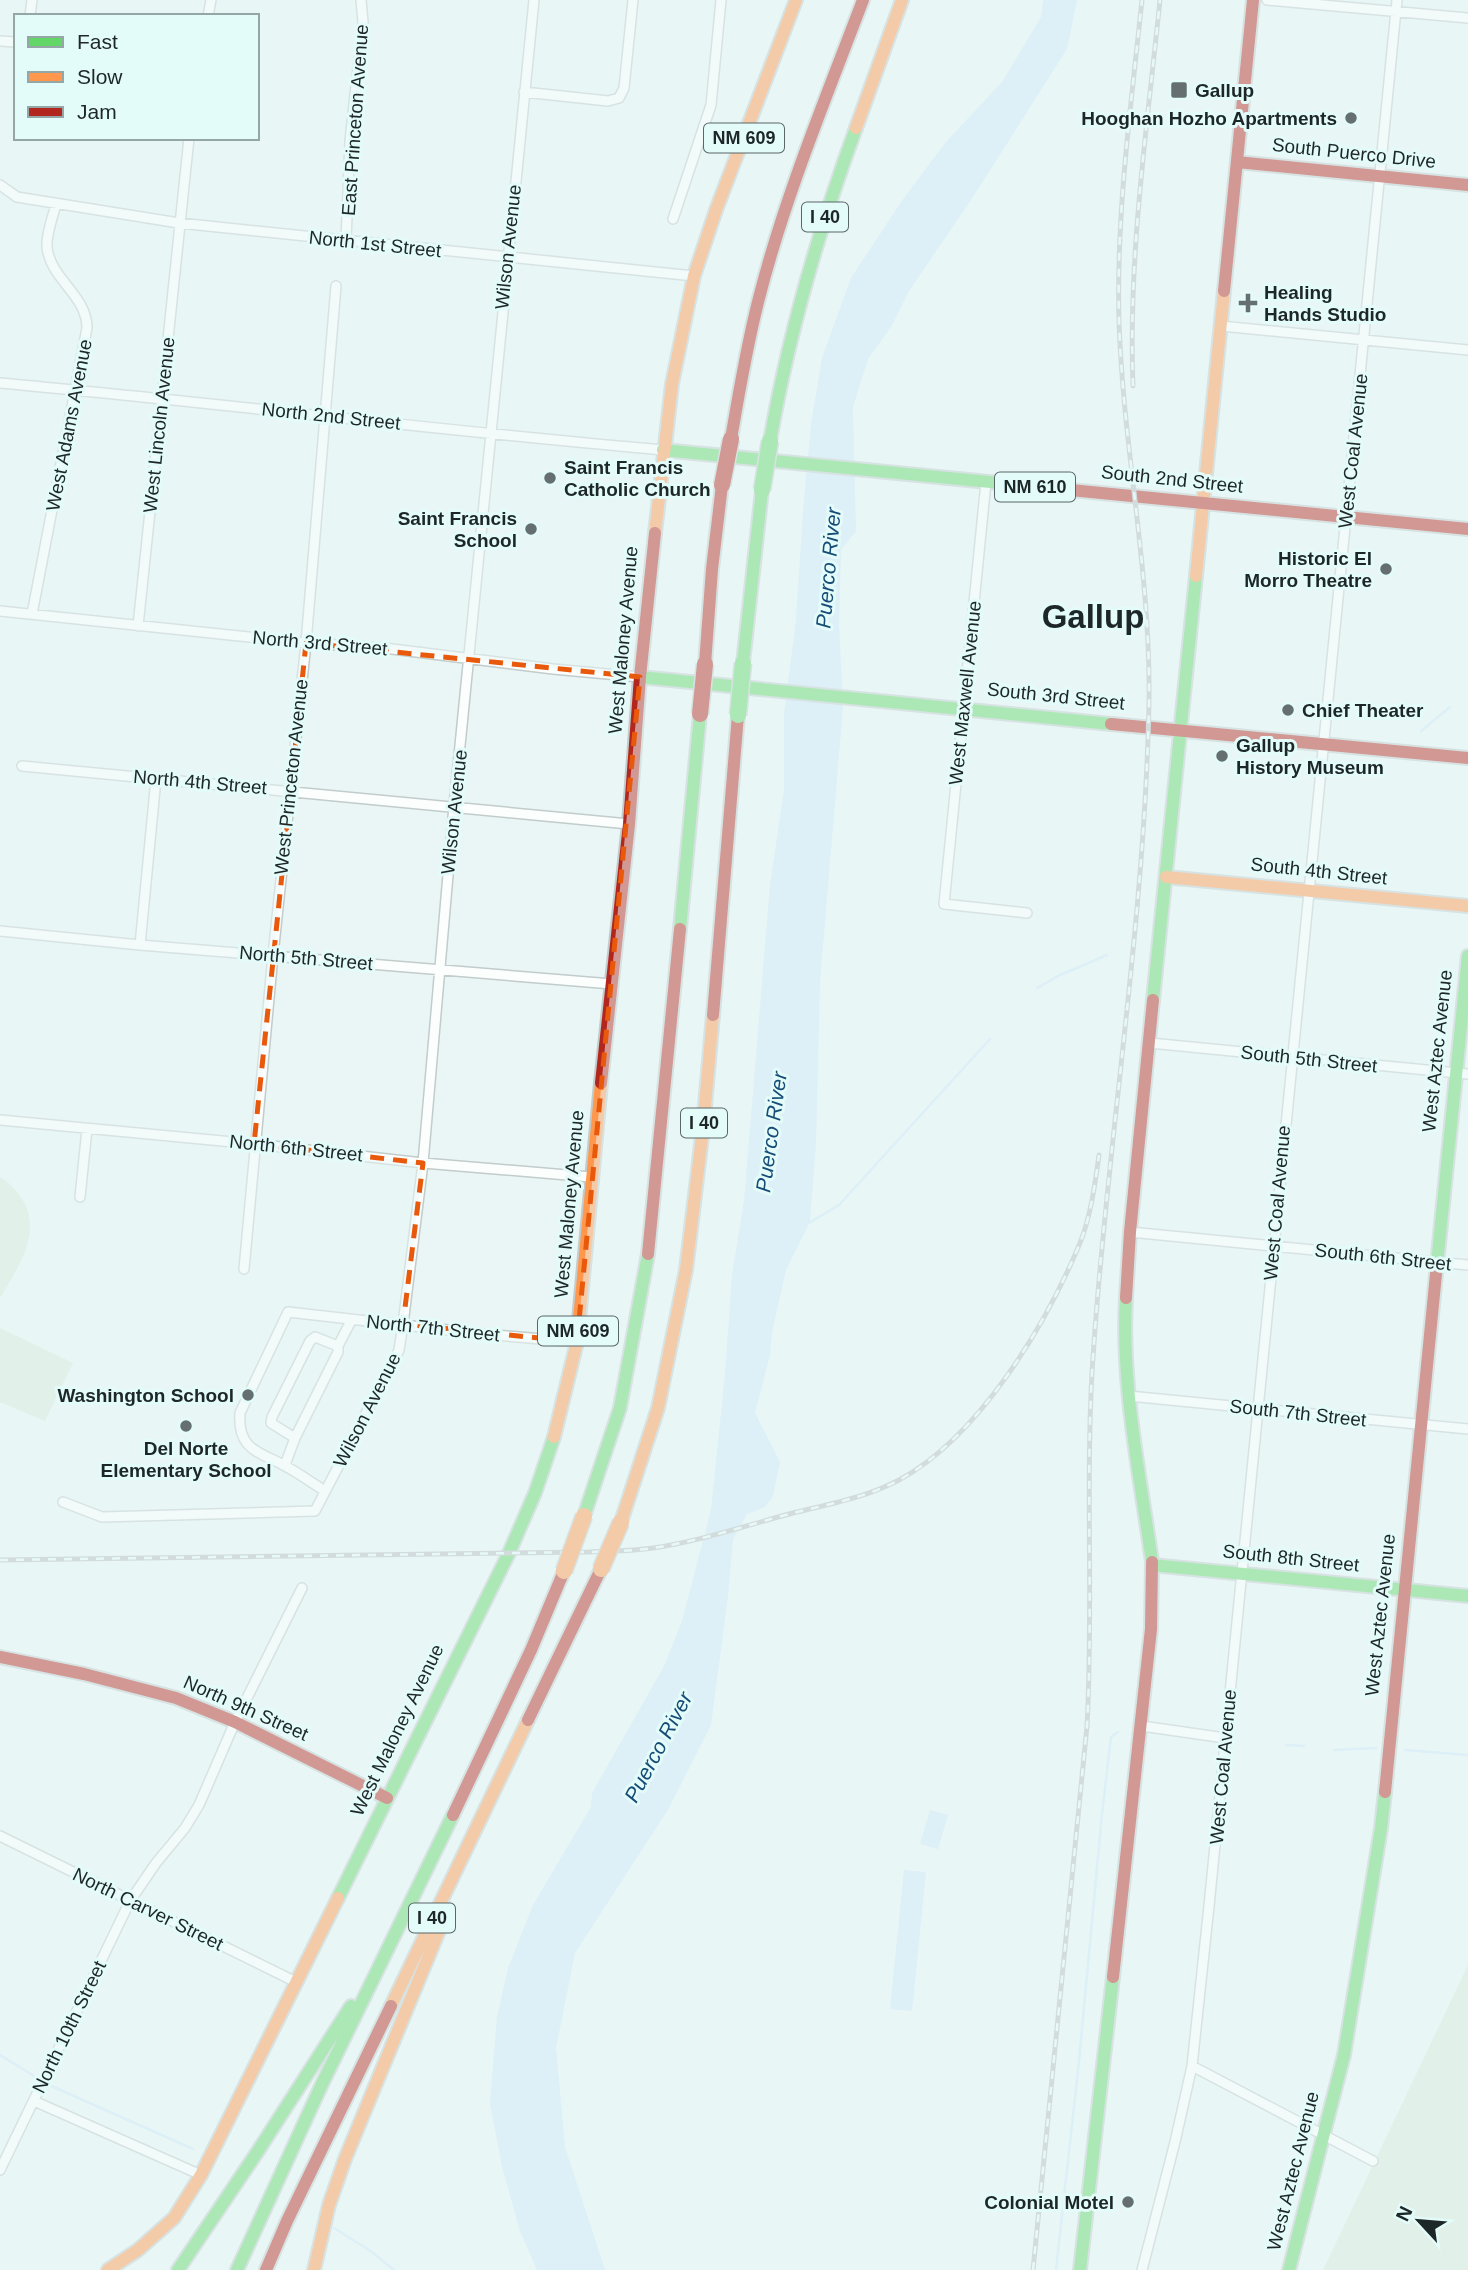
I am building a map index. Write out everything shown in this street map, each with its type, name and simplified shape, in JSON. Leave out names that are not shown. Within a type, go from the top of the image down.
[{"type":"main road","name":"NM 609","points":[[694,276],[716,210],[796,0]]},
{"type":"main road","name":"I 40","points":[[237,2270],[274,2183],[536,1642],[584,1516],[620,1408],[650,1242],[722,485],[750,338],[767,274],[810,141],[863,0]]},
{"type":"main road","name":"I 40","points":[[266,2270],[287,2221],[601,1569],[621,1522],[658,1408],[686,1270],[704,1115],[743,663],[770,441],[783,368],[804,284],[835,184],[902,0]]},
{"type":"main road","points":[[1080,2270],[1151,1629],[1152,1565],[1129,1396],[1125,1319],[1130,1232],[1253,0]]},
{"type":"main road","name":"South Puerco Drive","points":[[1237,162],[1468,185]]},
{"type":"main road","name":"West Maloney Avenue","points":[[108,2270],[138,2250],[174,2218],[201,2175],[509,1553],[535,1493],[558,1424],[577,1342],[663,450],[672,384],[694,276]]},
{"type":"main road","name":"South 2nd Street","points":[[663,450],[1468,529]]},
{"type":"main road","name":"South 3rd Street","points":[[640,677],[1468,758]]},
{"type":"main road","name":"South 4th Street","points":[[1166,877],[1468,906]]},
{"type":"main road","name":"West Aztec Avenue","points":[[1289,2270],[1344,2055],[1381,1828],[1437,1262],[1462,1074],[1468,956]]},
{"type":"main road","name":"South 8th Street","points":[[1152,1565],[1468,1596]]},
{"type":"main road","name":"North 9th Street","points":[[0,1657],[84,1674],[176,1698],[235,1722],[387,1798]]},
{"type":"main road","points":[[314,2270],[329,2205],[345,2160],[499,1782]]},
{"type":"main road","points":[[178,2270],[320,2056],[405,1917]]},
{"type":"street","name":"East Princeton Avenue","points":[[346,241],[350,141],[363,22],[361,0]]},
{"type":"street","name":"Wilson Avenue","points":[[63,1502],[102,1517],[314,1511],[399,1350],[423,1163],[454,806],[534,0]]},
{"type":"street","points":[[524,92],[608,101],[619,98],[624,88],[633,0]]},
{"type":"street","points":[[673,219],[711,105],[721,0]]},
{"type":"street","points":[[1267,0],[1468,18]]},
{"type":"street","name":"West Coal Avenue","points":[[1142,2270],[1192,2066],[1397,0]]},
{"type":"street","name":"West Lincoln Avenue","points":[[138,626],[189,140]]},
{"type":"street","name":"North 1st Street","points":[[0,185],[17,197],[179,223],[694,276]]},
{"type":"street","name":"West Adams Avenue","points":[[32,614],[87,328],[87,316],[82,306],[54,270],[48,256],[47,243],[56,204]]},
{"type":"street","name":"West Princeton Avenue","points":[[244,1269],[254,1143],[306,643],[336,286]]},
{"type":"street","points":[[1221,326],[1468,350]]},
{"type":"street","name":"North 2nd Street","points":[[0,383],[324,415],[490,435],[663,450]]},
{"type":"street","name":"West Maxwell Avenue","points":[[986,482],[944,904],[1027,913]]},
{"type":"street","name":"North 3rd Street","points":[[0,611],[470,657],[553,669],[640,677]]},
{"type":"street","name":"North 4th Street","points":[[22,766],[629,824]]},
{"type":"street","points":[[140,945],[156,779]]},
{"type":"street","name":"North 5th Street","points":[[0,931],[612,984]]},
{"type":"street","name":"South 5th Street","points":[[1150,1043],[1462,1074]]},
{"type":"street","name":"North 6th Street","points":[[0,1120],[254,1143],[423,1163],[591,1177]]},
{"type":"street","points":[[80,1197],[87,1129]]},
{"type":"street","name":"South 6th Street","points":[[1130,1232],[1468,1265]]},
{"type":"street","name":"North 7th Street","points":[[285,1465],[256,1452],[241,1431],[240,1413],[288,1312],[577,1342]]},
{"type":"street","points":[[325,1491],[285,1465],[352,1318]]},
{"type":"street","points":[[295,1438],[271,1423],[272,1417],[310,1341],[315,1337],[338,1346]]},
{"type":"street","name":"South 7th Street","points":[[1129,1396],[1468,1429]]},
{"type":"street","name":"North 10th Street","points":[[201,2175],[33,2101],[130,1901],[199,1805],[235,1722],[302,1588]]},
{"type":"street","points":[[1142,1726],[1226,1738]]},
{"type":"street","name":"North Carver Street","points":[[0,1836],[296,1982]]},
{"type":"street","points":[[1192,2066],[1373,2161]]},
{"type":"street","points":[[0,2170],[33,2101]]},
{"type":"highlighted area","points":[[306,643],[640,677],[577,1342],[403,1324],[423,1163],[254,1144]]},
{"type":"green space","points":[[0,1177],[20,1196],[30,1222],[21,1261],[0,1298]]},
{"type":"green space","points":[[0,1328],[73,1363],[45,1421],[0,1402]]},
{"type":"green space","points":[[1468,1965],[1468,2270],[1323,2270]]},
{"type":"water","name":"Puerco River","points":[[1043,0],[1077,0],[1067,49],[973,197],[909,291],[891,327],[868,359],[853,407],[856,531],[841,550],[839,624],[843,707],[820,982],[816,1143],[810,1222],[786,1270],[772,1332],[770,1355],[755,1413],[780,1462],[773,1496],[765,1507],[747,1514],[733,1539],[711,1725],[669,1808],[575,1953],[556,2048],[565,2147],[605,2270],[537,2270],[520,2231],[502,2167],[490,2103],[497,2017],[508,1968],[533,1905],[591,1807],[592,1793],[664,1666],[682,1621],[711,1510],[732,1275],[744,1201],[770,885],[784,790],[784,714],[796,620],[811,424],[822,358],[851,278],[901,202],[945,143],[1002,82],[1041,17]]},
{"type":"water","points":[[930,1810],[948,1815],[938,1849],[920,1844]]},
{"type":"water","points":[[904,1870],[926,1872],[912,2011],[890,2009]]},
{"type":"waterway","points":[[1421,731],[1450,707]]},
{"type":"waterway","points":[[1037,988],[1107,955]]},
{"type":"waterway","points":[[809,1223],[839,1205],[990,1039]]},
{"type":"waterway","points":[[1056,2270],[1102,1814],[1111,1737],[1118,1732]]},
{"type":"waterway","points":[[1286,1745],[1304,1746]]},
{"type":"waterway","points":[[1334,1750],[1376,1748]]},
{"type":"waterway","points":[[1405,1750],[1468,1755]]},
{"type":"waterway","points":[[0,2055],[49,2085],[193,2149]]},
{"type":"waterway","points":[[334,2228],[372,2252],[394,2270]]},
{"type":"railway","points":[[1033,2270],[1087,1726],[1091,1391],[1108,1183],[1134,943],[1146,782],[1149,702],[1146,606],[1119,321],[1125,160],[1142,0]]},
{"type":"railway","points":[[1133,386],[1136,241],[1160,0]]},
{"type":"railway","points":[[0,1560],[638,1550],[706,1537],[873,1491],[899,1480],[928,1461],[956,1436],[1007,1376],[1049,1309],[1080,1243],[1090,1210],[1099,1155]]},
{"type":"traffic: fast","points":[[770,441],[786,360],[806,282],[856,128]]},
{"type":"traffic: fast","points":[[762,490],[770,441]]},
{"type":"traffic: fast","points":[[663,450],[1040,487]]},
{"type":"traffic: fast","points":[[743,663],[762,490]]},
{"type":"traffic: fast","points":[[1153,1000],[1196,576]]},
{"type":"traffic: fast","points":[[738,715],[743,663]]},
{"type":"traffic: fast","points":[[640,677],[1111,724]]},
{"type":"traffic: fast","points":[[680,929],[700,714]]},
{"type":"traffic: fast","points":[[1436,1274],[1468,956]]},
{"type":"traffic: fast","points":[[584,1516],[620,1408],[648,1254]]},
{"type":"traffic: fast","points":[[1126,1298],[1129,1397],[1152,1562]]},
{"type":"traffic: fast","points":[[338,1898],[509,1553],[535,1493],[554,1437]]},
{"type":"traffic: fast","points":[[1152,1565],[1468,1596]]},
{"type":"traffic: fast","points":[[1289,2270],[1344,2055],[1385,1792]]},
{"type":"traffic: fast","points":[[237,2270],[322,2084],[453,1815]]},
{"type":"traffic: fast","points":[[1080,2270],[1113,1977]]},
{"type":"traffic: fast","points":[[178,2270],[351,2006]]},
{"type":"traffic: slow","points":[[655,533],[672,384],[694,276],[716,210],[796,0]]},
{"type":"traffic: slow","points":[[856,128],[902,0]]},
{"type":"traffic: slow","points":[[1196,576],[1224,291]]},
{"type":"traffic: slow","points":[[1166,877],[1468,906]]},
{"type":"traffic: slow","points":[[621,1522],[658,1408],[686,1270],[713,1015]]},
{"type":"traffic: slow","points":[[554,1437],[577,1342],[601,1083]]},
{"type":"traffic: slow","points":[[564,1571],[584,1516]]},
{"type":"traffic: slow","points":[[601,1569],[621,1522]]},
{"type":"traffic: slow","points":[[391,2006],[528,1720]]},
{"type":"traffic: slow","points":[[108,2270],[138,2250],[174,2218],[201,2175],[338,1898]]},
{"type":"traffic: slow","points":[[314,2270],[329,2205],[345,2159],[448,1909]]},
{"type":"traffic: jam","points":[[731,439],[751,333],[769,260],[807,148],[863,0]]},
{"type":"traffic: jam","points":[[1224,291],[1253,0]]},
{"type":"traffic: jam","points":[[1237,162],[1468,185]]},
{"type":"traffic: jam","points":[[722,485],[731,439]]},
{"type":"traffic: jam","points":[[705,664],[722,485]]},
{"type":"traffic: jam","points":[[1040,487],[1468,529]]},
{"type":"traffic: jam","points":[[601,1083],[629,824],[640,677],[655,533]]},
{"type":"traffic: jam","points":[[700,714],[705,664]]},
{"type":"traffic: jam","points":[[713,1015],[738,715]]},
{"type":"traffic: jam","points":[[1111,724],[1468,758]]},
{"type":"traffic: jam","points":[[648,1254],[680,929]]},
{"type":"traffic: jam","points":[[1126,1298],[1153,1000]]},
{"type":"traffic: jam","points":[[1385,1792],[1436,1274]]},
{"type":"traffic: jam","points":[[1113,1977],[1151,1629],[1152,1562]]},
{"type":"traffic: jam","points":[[528,1720],[601,1569]]},
{"type":"traffic: jam","points":[[453,1815],[531,1650],[564,1571]]},
{"type":"traffic: jam","points":[[0,1657],[84,1674],[176,1698],[235,1722],[387,1798]]},
{"type":"traffic: jam","points":[[266,2270],[391,2006]]},
{"type":"place","name":"Gallup","points":[[1179,90]]},
{"type":"place","name":"Hooghan Hozho Apartments","points":[[1351,118]]},
{"type":"place","name":"Healing Hands Studio","points":[[1248,303]]},
{"type":"place","name":"Saint Francis Catholic Church","points":[[550,478]]},
{"type":"place","name":"Saint Francis School","points":[[531,529]]},
{"type":"place","name":"Historic El Morro Theatre","points":[[1386,569]]},
{"type":"place","name":"Chief Theater","points":[[1288,710]]},
{"type":"place","name":"Gallup History Museum","points":[[1222,756]]},
{"type":"place","name":"Washington School","points":[[248,1395]]},
{"type":"place","name":"Del Norte Elementary School","points":[[186,1426]]},
{"type":"place","name":"Colonial Motel","points":[[1128,2202]]},
{"type":"district","name":"Gallup","points":[[1093,616]]}]
